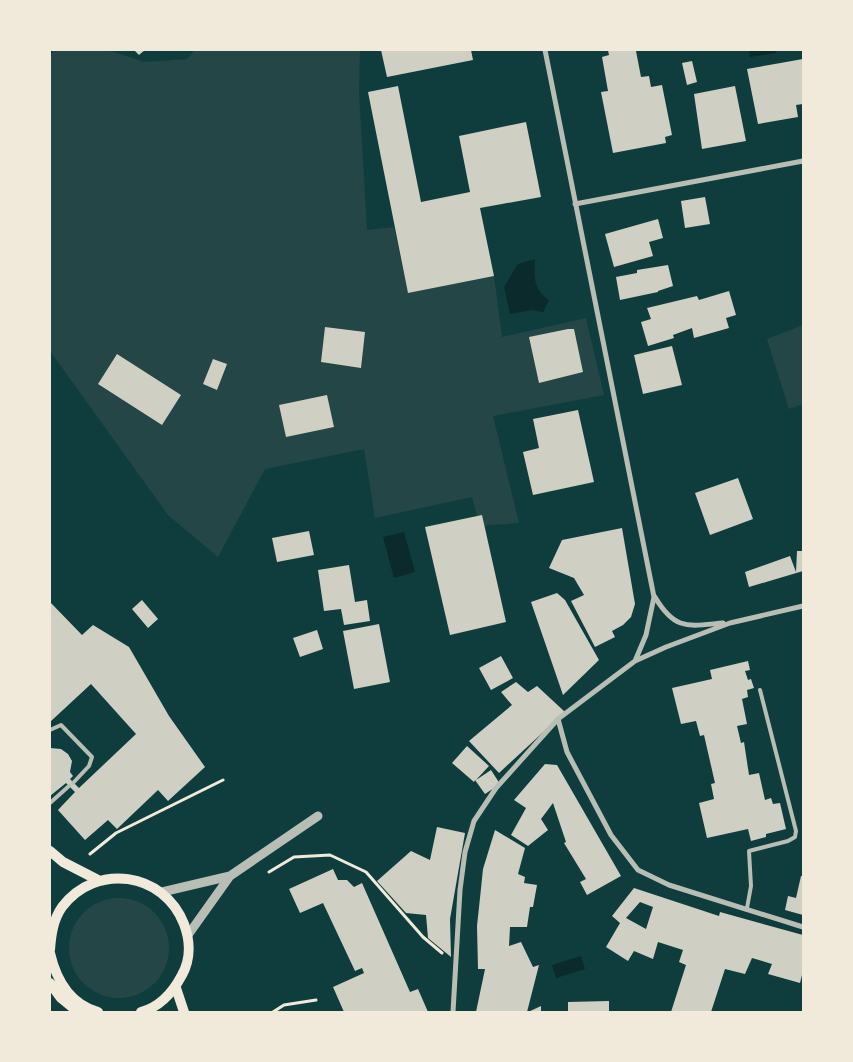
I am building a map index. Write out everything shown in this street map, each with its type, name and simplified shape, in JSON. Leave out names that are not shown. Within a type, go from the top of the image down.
[{"type":"main road","points":[[50,851],[63,862],[98,880]]},
{"type":"main road","points":[[95,1012],[77,1002],[63,988],[54,971],[50,952],[52,929],[61,908],[75,893],[98,880],[114,877],[131,878],[148,883],[162,892],[179,911],[188,935],[189,954],[176,988],[162,1002],[141,1012]]},
{"type":"main road","points":[[50,984],[60,998],[78,1012]]},
{"type":"main road","points":[[176,988],[184,1012]]},
{"type":"street","points":[[545,50],[654,597],[665,614],[690,626],[730,623]]},
{"type":"street","points":[[575,204],[803,161]]},
{"type":"street","points":[[635,661],[646,635],[654,597]]},
{"type":"street","points":[[453,1012],[460,890],[465,852],[474,821],[496,788],[558,719],[635,661],[730,623],[803,606]]},
{"type":"street","points":[[558,719],[567,752],[611,835],[638,870],[669,885],[803,927]]},
{"type":"street","points":[[188,935],[230,876],[318,816]]},
{"type":"street","points":[[162,892],[230,876]]},
{"type":"lane","points":[[747,908],[751,886],[749,852],[788,842],[795,837],[796,831],[760,690]]},
{"type":"lane","points":[[50,730],[61,725],[92,757],[89,766],[73,782]]},
{"type":"lane","points":[[50,803],[68,786]]},
{"type":"path","points":[[90,854],[116,834],[222,780]]},
{"type":"path","points":[[262,876],[294,857],[330,855],[339,859],[366,872],[423,937],[457,966]]},
{"type":"path","points":[[273,1012],[284,1004],[316,1000]]},
{"type":"shaded area","points":[[54,50],[108,50],[144,62],[187,59],[195,50],[360,50],[359,93],[367,230],[394,227],[408,293],[494,276],[502,337],[586,318],[604,395],[493,416],[519,523],[480,526],[472,497],[375,518],[364,449],[265,469],[218,557],[168,515],[50,351],[50,56]]},
{"type":"shaded area","points":[[749,50],[776,50],[776,53],[750,57]]},
{"type":"shaded area","points":[[535,259],[537,287],[549,300],[543,312],[531,310],[510,314],[504,287],[518,264]]},
{"type":"shaded area","points":[[803,325],[803,404],[789,409],[767,339]]},
{"type":"shaded area","points":[[404,532],[415,572],[394,578],[383,537]]},
{"type":"shaded area","points":[[119,898],[138,902],[155,912],[165,929],[169,948],[165,967],[155,984],[138,994],[119,998],[100,994],[83,984],[73,967],[69,948],[73,929],[83,912],[100,902]]},
{"type":"shaded area","points":[[581,956],[585,969],[556,978],[552,965]]},
{"type":"building","points":[[134,50],[145,50],[139,55]]},
{"type":"building","points":[[381,50],[471,50],[473,60],[387,77]]},
{"type":"building","points":[[608,50],[636,51],[641,77],[649,76],[651,87],[662,85],[672,135],[665,137],[666,143],[613,153],[601,92],[608,91],[602,57],[609,55]]},
{"type":"building","points":[[803,59],[803,104],[796,105],[798,117],[758,124],[747,69]]},
{"type":"building","points":[[692,61],[697,82],[687,85],[682,63]]},
{"type":"building","points":[[398,86],[421,202],[470,192],[459,136],[526,122],[541,197],[480,208],[494,276],[408,293],[368,92]]},
{"type":"building","points":[[735,86],[746,141],[702,149],[694,94]]},
{"type":"building","points":[[705,197],[710,224],[685,228],[681,201]]},
{"type":"building","points":[[658,219],[663,238],[649,242],[653,256],[614,267],[605,234]]},
{"type":"building","points":[[668,265],[673,286],[658,292],[620,300],[616,277],[637,273],[637,270]]},
{"type":"building","points":[[729,291],[736,315],[726,318],[729,328],[694,338],[692,328],[673,335],[674,338],[648,346],[641,322],[651,319],[647,308],[697,296],[699,300]]},
{"type":"building","points":[[325,327],[365,332],[361,368],[321,362]]},
{"type":"building","points":[[574,329],[583,372],[539,383],[529,337]]},
{"type":"building","points":[[672,346],[682,385],[643,394],[634,355]]},
{"type":"building","points":[[117,354],[181,395],[162,425],[98,384]]},
{"type":"building","points":[[213,359],[227,364],[217,390],[203,384]]},
{"type":"building","points":[[327,395],[334,427],[286,437],[279,405]]},
{"type":"building","points":[[578,410],[594,482],[533,495],[523,452],[539,448],[533,419]]},
{"type":"building","points":[[738,478],[753,519],[710,535],[695,493]]},
{"type":"building","points":[[482,515],[506,622],[450,635],[425,527]]},
{"type":"building","points":[[622,528],[635,604],[631,617],[623,625],[612,631],[615,637],[595,647],[571,601],[584,595],[574,578],[549,568],[562,540]]},
{"type":"building","points":[[309,531],[314,555],[277,562],[272,538]]},
{"type":"building","points":[[797,551],[803,551],[803,571],[749,587],[745,572],[790,556],[796,572]]},
{"type":"building","points":[[349,565],[355,602],[367,600],[370,621],[344,625],[341,609],[324,611],[318,570]]},
{"type":"building","points":[[557,593],[565,600],[599,660],[563,695],[531,602]]},
{"type":"building","points":[[142,600],[158,619],[148,628],[132,609]]},
{"type":"building","points":[[50,602],[82,635],[93,625],[129,647],[169,716],[205,767],[168,801],[158,790],[117,829],[108,820],[85,840],[58,810],[75,792],[66,783],[50,796],[50,748],[61,749],[68,754],[72,761],[70,772],[73,776],[70,779],[79,788],[136,734],[91,684],[50,722]]},
{"type":"building","points":[[379,624],[390,682],[354,689],[343,631]]},
{"type":"building","points":[[317,630],[323,649],[300,657],[293,638]]},
{"type":"building","points":[[501,656],[513,678],[491,690],[479,668]]},
{"type":"building","points":[[748,661],[750,670],[745,671],[748,680],[751,679],[754,688],[747,690],[748,697],[742,699],[747,724],[737,726],[741,743],[744,742],[749,775],[759,773],[765,800],[771,798],[773,804],[780,803],[786,829],[766,834],[766,837],[751,841],[748,829],[707,838],[699,803],[714,799],[711,784],[715,783],[704,735],[700,736],[696,721],[681,724],[672,688],[712,679],[710,670]]},
{"type":"building","points":[[516,682],[528,692],[537,686],[565,712],[499,773],[469,741],[512,705],[501,692]]},
{"type":"building","points":[[467,746],[489,766],[476,780],[491,770],[500,784],[485,794],[475,780],[474,782],[452,763]]},
{"type":"building","points":[[545,764],[557,765],[621,876],[587,895],[580,882],[586,879],[564,843],[566,842],[553,803],[541,819],[548,830],[528,846],[511,835],[526,808],[514,800]]},
{"type":"building","points":[[437,827],[465,833],[450,919],[451,957],[428,938],[426,915],[406,913],[377,881],[411,851],[430,860]]},
{"type":"building","points":[[495,830],[525,848],[518,874],[525,877],[524,883],[537,885],[533,907],[530,907],[527,927],[510,927],[509,946],[521,942],[533,967],[539,965],[527,1012],[476,1012],[485,969],[478,969],[477,926],[483,869]]},
{"type":"building","points":[[333,869],[338,880],[347,880],[354,887],[362,883],[410,992],[418,989],[428,1012],[344,1012],[333,987],[364,973],[362,968],[355,971],[323,903],[300,913],[289,889]]},
{"type":"building","points":[[801,876],[803,876],[803,915],[785,910],[788,896],[796,898]]},
{"type":"building","points":[[634,888],[719,916],[720,912],[803,935],[803,971],[800,983],[768,974],[772,964],[752,958],[745,974],[725,969],[711,1012],[671,1012],[686,965],[679,962],[683,950],[658,942],[653,959],[634,951],[628,961],[606,947],[620,923],[612,916]],"holes":[[[640,902],[653,907],[646,929],[626,918]]]},
{"type":"building","points":[[609,1001],[609,1012],[568,1012],[568,1002]]},
{"type":"building","points":[[541,1006],[541,1012],[528,1012]]}]
